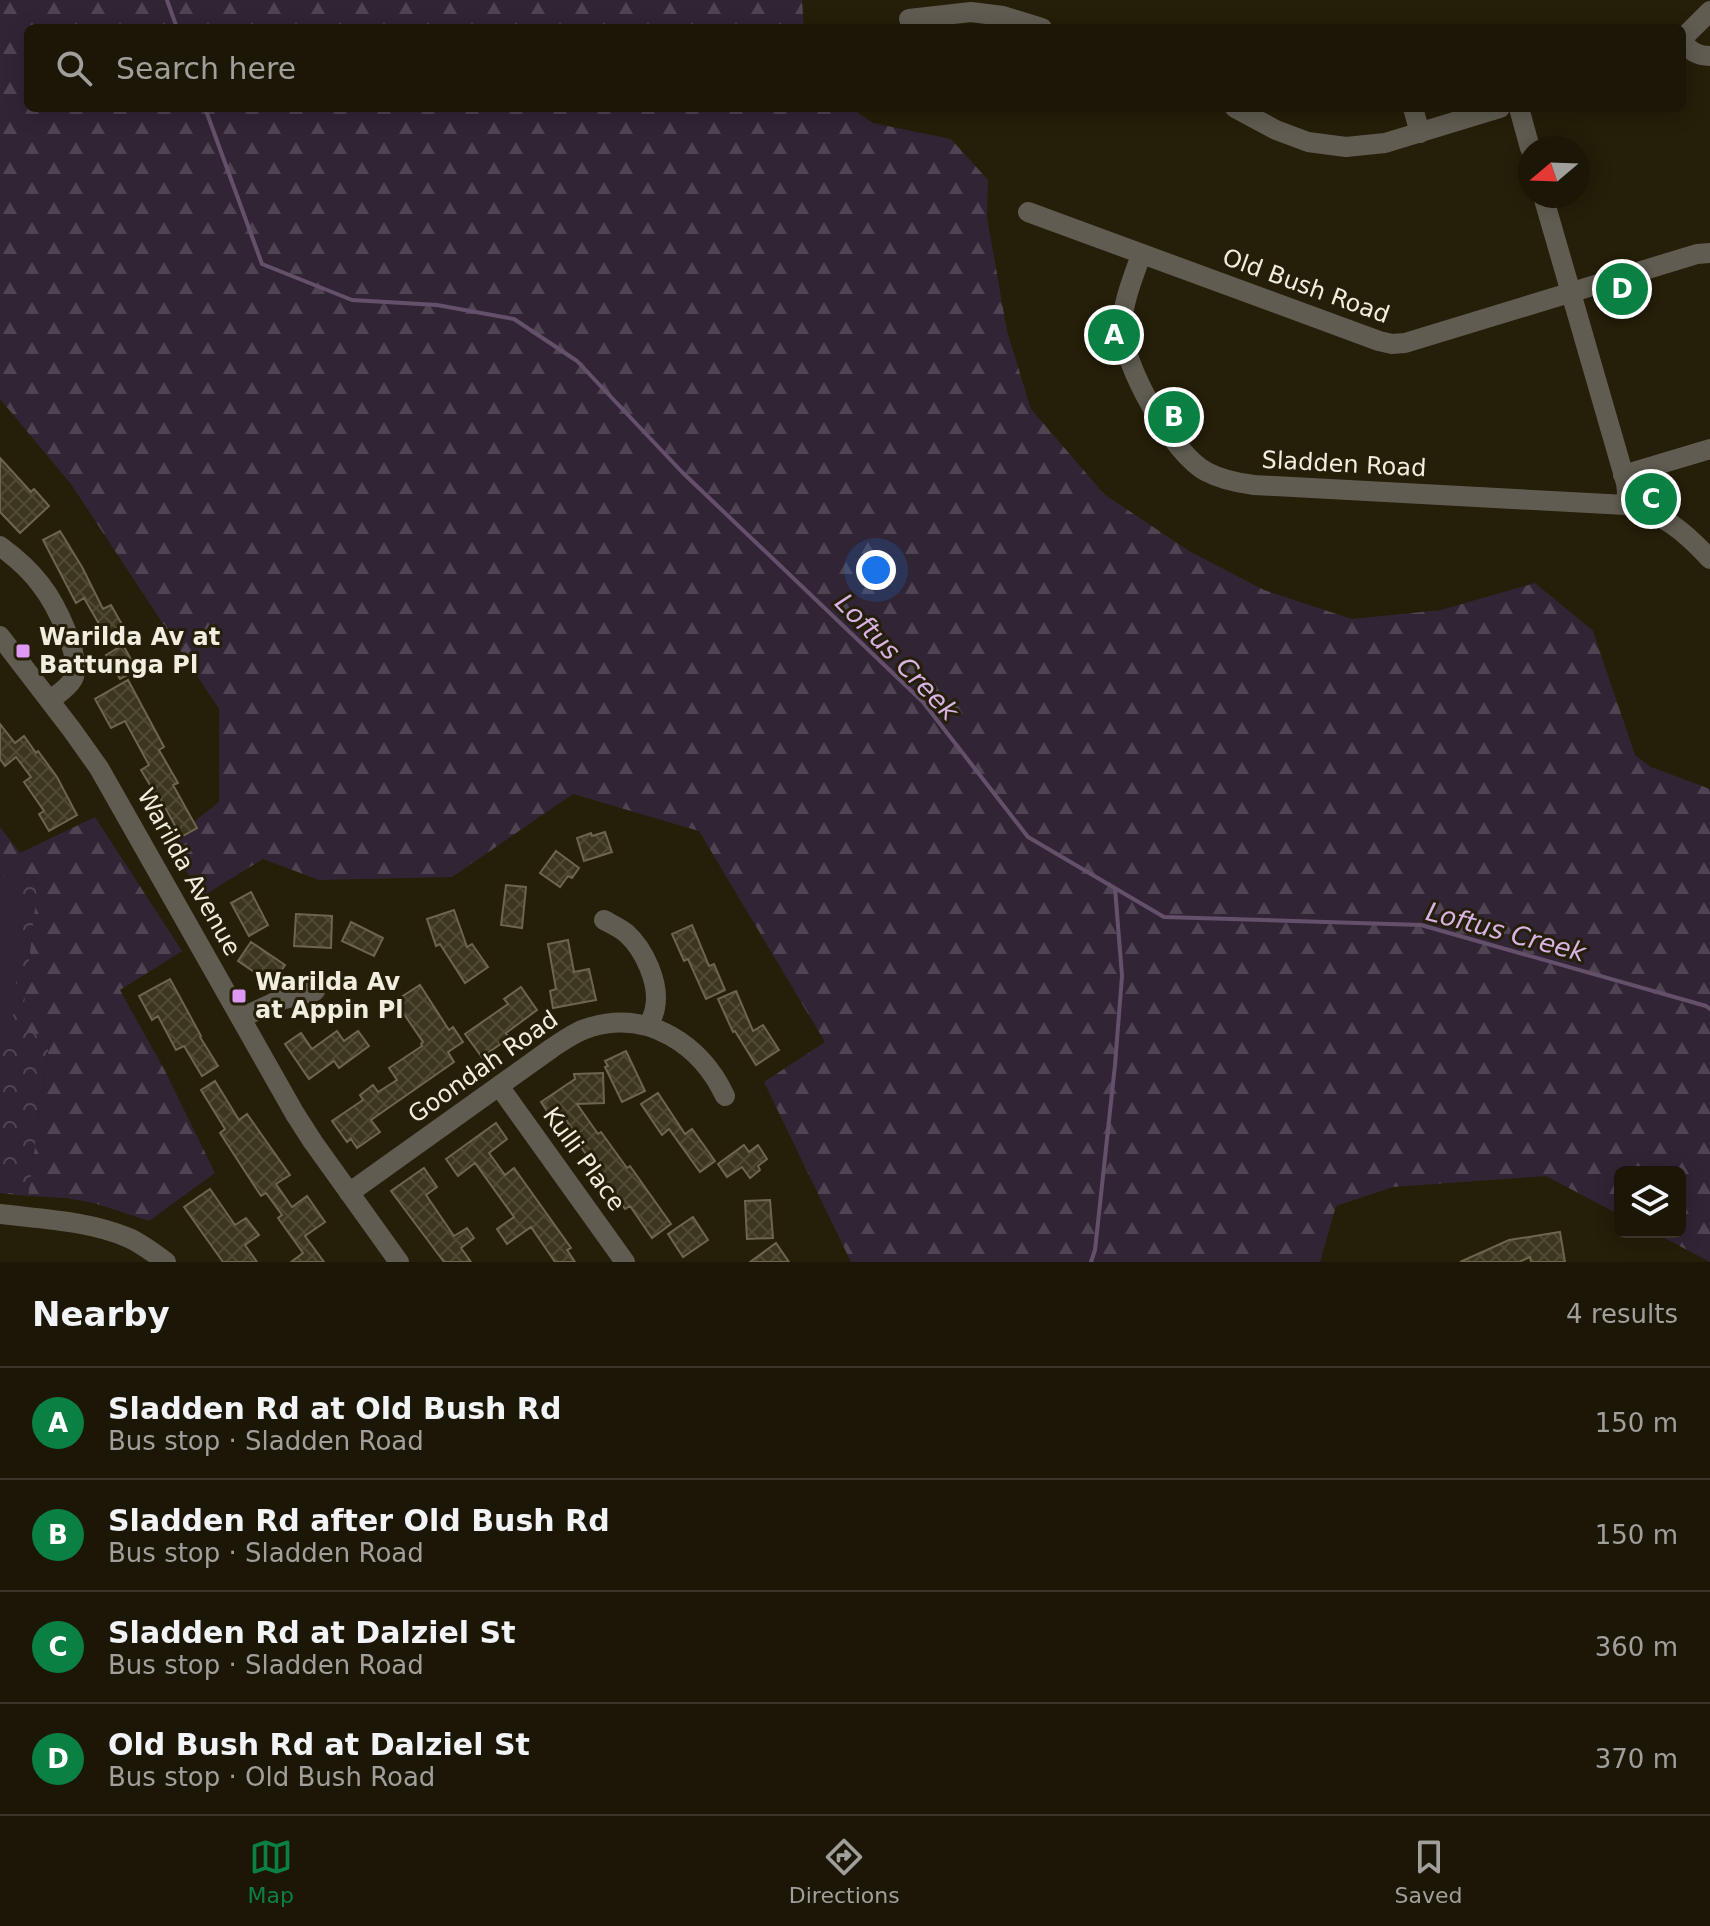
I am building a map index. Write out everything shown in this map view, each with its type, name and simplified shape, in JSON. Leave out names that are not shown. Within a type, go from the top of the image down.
[{"type":"street","points":[[1686,36],[1710,11]]},
{"type":"street","points":[[909,19],[971,12],[1003,16],[1029,24]]},
{"type":"street","points":[[1686,45],[1699,55],[1710,56]]},
{"type":"street","points":[[1242,112],[1276,130],[1308,142],[1364,147],[1487,112]]},
{"type":"street","points":[[1414,112],[1420,133]]},
{"type":"street","points":[[1520,112],[1527,136]]},
{"type":"street","points":[[1546,208],[1623,475],[1626,505]]},
{"type":"street","name":"Old Bush Road","points":[[1028,212],[1392,344],[1405,343],[1697,254],[1710,253]]},
{"type":"street","name":"Sladden Road","points":[[1141,255],[1125,300],[1124,343],[1130,361],[1169,436],[1185,456],[1205,472],[1226,480],[1269,486],[1626,505],[1673,524],[1710,559]]},
{"type":"street","points":[[1623,475],[1710,449]]},
{"type":"street","points":[[0,546],[42,586],[74,655],[73,678],[50,700]]},
{"type":"street","name":"Warilda Avenue","points":[[0,636],[106,779],[295,1114],[399,1262]]},
{"type":"street","points":[[604,920],[625,933],[649,970],[656,994],[649,1026]]},
{"type":"street","points":[[241,1018],[277,1001],[315,991]]},
{"type":"street","name":"Goondah Road","points":[[349,1193],[573,1034],[590,1027],[609,1023],[649,1026],[671,1035],[705,1063],[725,1096]]},
{"type":"street","name":"Kulli Place","points":[[499,1086],[625,1262]]},
{"type":"street","points":[[0,1214],[107,1230],[130,1239],[166,1262]]},
{"type":"green space","points":[[0,0],[802,0],[804,24],[24,24],[24,112],[857,112],[873,123],[951,139],[988,180],[987,217],[1007,331],[1031,409],[1104,494],[1189,551],[1264,590],[1352,619],[1441,610],[1535,583],[1593,631],[1635,755],[1651,767],[1710,789],[1710,1262],[1664,1238],[1686,1238],[1686,1166],[1614,1166],[1614,1212],[1546,1176],[1393,1187],[1336,1206],[1320,1262],[851,1262],[764,1082],[825,1042],[699,831],[573,794],[452,877],[319,880],[263,859],[203,896],[167,843],[219,802],[219,709],[71,484],[0,399]]},
{"type":"green space","points":[[95,817],[182,951],[120,990],[164,1069],[215,1173],[149,1221],[94,1203],[28,1196],[50,1037],[21,1032],[38,879],[0,875],[0,827],[20,853]]},
{"type":"green space","points":[[0,875],[38,879],[21,1032],[50,1036],[28,1196],[0,1193]]},
{"type":"green space","points":[[0,894],[24,896],[11,1038],[0,1037]]},
{"type":"building","points":[[0,458],[31,492],[34,489],[49,506],[20,533],[0,512]]},
{"type":"building","points":[[60,531],[103,609],[111,605],[124,628],[115,633],[118,639],[110,643],[84,598],[76,603],[43,540]]},
{"type":"building","points":[[123,645],[137,670],[120,679],[106,655]]},
{"type":"building","points":[[128,680],[164,747],[159,750],[178,783],[173,785],[197,828],[181,837],[141,770],[149,765],[125,721],[111,728],[95,699]]},
{"type":"building","points":[[0,724],[15,743],[24,736],[36,753],[38,751],[57,777],[77,815],[49,831],[39,814],[44,811],[24,782],[31,777],[16,757],[5,766],[0,759]]},
{"type":"building","points":[[605,832],[612,852],[584,861],[577,838]]},
{"type":"building","points":[[556,851],[579,868],[560,887],[540,873]]},
{"type":"building","points":[[506,885],[526,887],[522,928],[501,925]]},
{"type":"building","points":[[251,892],[268,925],[249,936],[231,903]]},
{"type":"building","points":[[454,910],[467,947],[472,944],[488,967],[465,983],[440,944],[436,946],[427,919]]},
{"type":"building","points":[[296,914],[332,916],[331,948],[294,946]]},
{"type":"building","points":[[351,922],[383,938],[374,956],[342,941]]},
{"type":"building","points":[[692,925],[709,966],[714,964],[725,990],[706,999],[688,959],[684,961],[672,934]]},
{"type":"building","points":[[568,940],[574,972],[589,969],[596,1000],[553,1008],[550,991],[556,989],[548,944]]},
{"type":"building","points":[[251,942],[285,965],[272,984],[238,961]]},
{"type":"building","points":[[170,979],[218,1066],[202,1076],[184,1046],[176,1050],[158,1016],[152,1020],[139,996]]},
{"type":"building","points":[[420,985],[449,1030],[453,1027],[463,1042],[448,1052],[454,1062],[371,1120],[380,1132],[357,1148],[351,1139],[347,1142],[332,1121],[363,1100],[360,1095],[373,1085],[378,1092],[397,1080],[389,1068],[422,1046],[423,1042],[395,1001]]},
{"type":"building","points":[[521,987],[537,1010],[506,1033],[509,1038],[482,1057],[465,1034],[508,1004],[504,999]]},
{"type":"building","points":[[736,991],[753,1031],[763,1025],[779,1050],[756,1065],[733,1032],[718,999]]},
{"type":"building","points":[[337,1031],[344,1041],[358,1031],[369,1046],[339,1068],[334,1061],[309,1079],[285,1044],[301,1033],[312,1049]]},
{"type":"building","points":[[626,1051],[645,1091],[622,1102],[605,1061]]},
{"type":"building","points":[[603,1073],[604,1103],[577,1104],[627,1168],[630,1166],[671,1224],[652,1238],[630,1206],[625,1209],[560,1111],[551,1117],[541,1102],[575,1079],[574,1074]]},
{"type":"building","points":[[215,1081],[239,1120],[247,1114],[290,1175],[276,1184],[292,1207],[307,1196],[325,1222],[305,1236],[324,1262],[291,1262],[303,1253],[278,1218],[282,1215],[266,1193],[261,1196],[220,1133],[225,1129],[201,1090]]},
{"type":"building","points":[[658,1093],[685,1134],[692,1129],[715,1161],[700,1172],[669,1129],[662,1135],[641,1104]]},
{"type":"building","points":[[496,1123],[507,1139],[489,1153],[505,1175],[514,1168],[571,1248],[567,1250],[575,1262],[555,1262],[531,1227],[507,1244],[497,1229],[514,1217],[475,1163],[458,1176],[446,1159]]},
{"type":"building","points":[[744,1145],[749,1152],[758,1145],[767,1159],[750,1178],[742,1167],[727,1177],[718,1164]]},
{"type":"building","points":[[424,1168],[437,1187],[426,1195],[454,1236],[467,1228],[474,1238],[461,1248],[471,1262],[444,1262],[391,1191]]},
{"type":"building","points":[[210,1189],[235,1225],[246,1218],[259,1235],[245,1245],[257,1262],[223,1262],[184,1207]]},
{"type":"building","points":[[770,1200],[773,1238],[747,1239],[745,1201]]},
{"type":"building","points":[[693,1217],[708,1240],[683,1257],[668,1234]]},
{"type":"building","points":[[1560,1232],[1565,1262],[1531,1262],[1530,1257],[1519,1262],[1460,1262],[1509,1240]]},
{"type":"building","points":[[776,1243],[789,1262],[750,1262]]},
{"type":"waterway","name":"Loftus Creek","points":[[167,0],[176,24]]},
{"type":"waterway","name":"Loftus Creek","points":[[206,112],[262,264],[352,300],[437,305],[514,319],[577,361],[682,472],[923,702],[1028,837],[1164,917],[1421,925],[1710,1009]]},
{"type":"waterway","points":[[1091,1262],[1095,1250],[1122,976],[1115,888]]},
{"type":"place","name":"Old Bush Rd at Dalziel St","points":[[1622,289]]},
{"type":"place","name":"Sladden Rd at Old Bush Rd","points":[[1114,335]]},
{"type":"place","name":"Sladden Rd after Old Bush Rd","points":[[1174,417]]},
{"type":"place","name":"Sladden Rd at Dalziel St","points":[[1651,499]]},
{"type":"place","name":"Warilda Av at Battunga Pl","points":[[23,651]]},
{"type":"place","name":"Warilda Av at Appin Pl","points":[[239,996]]}]
